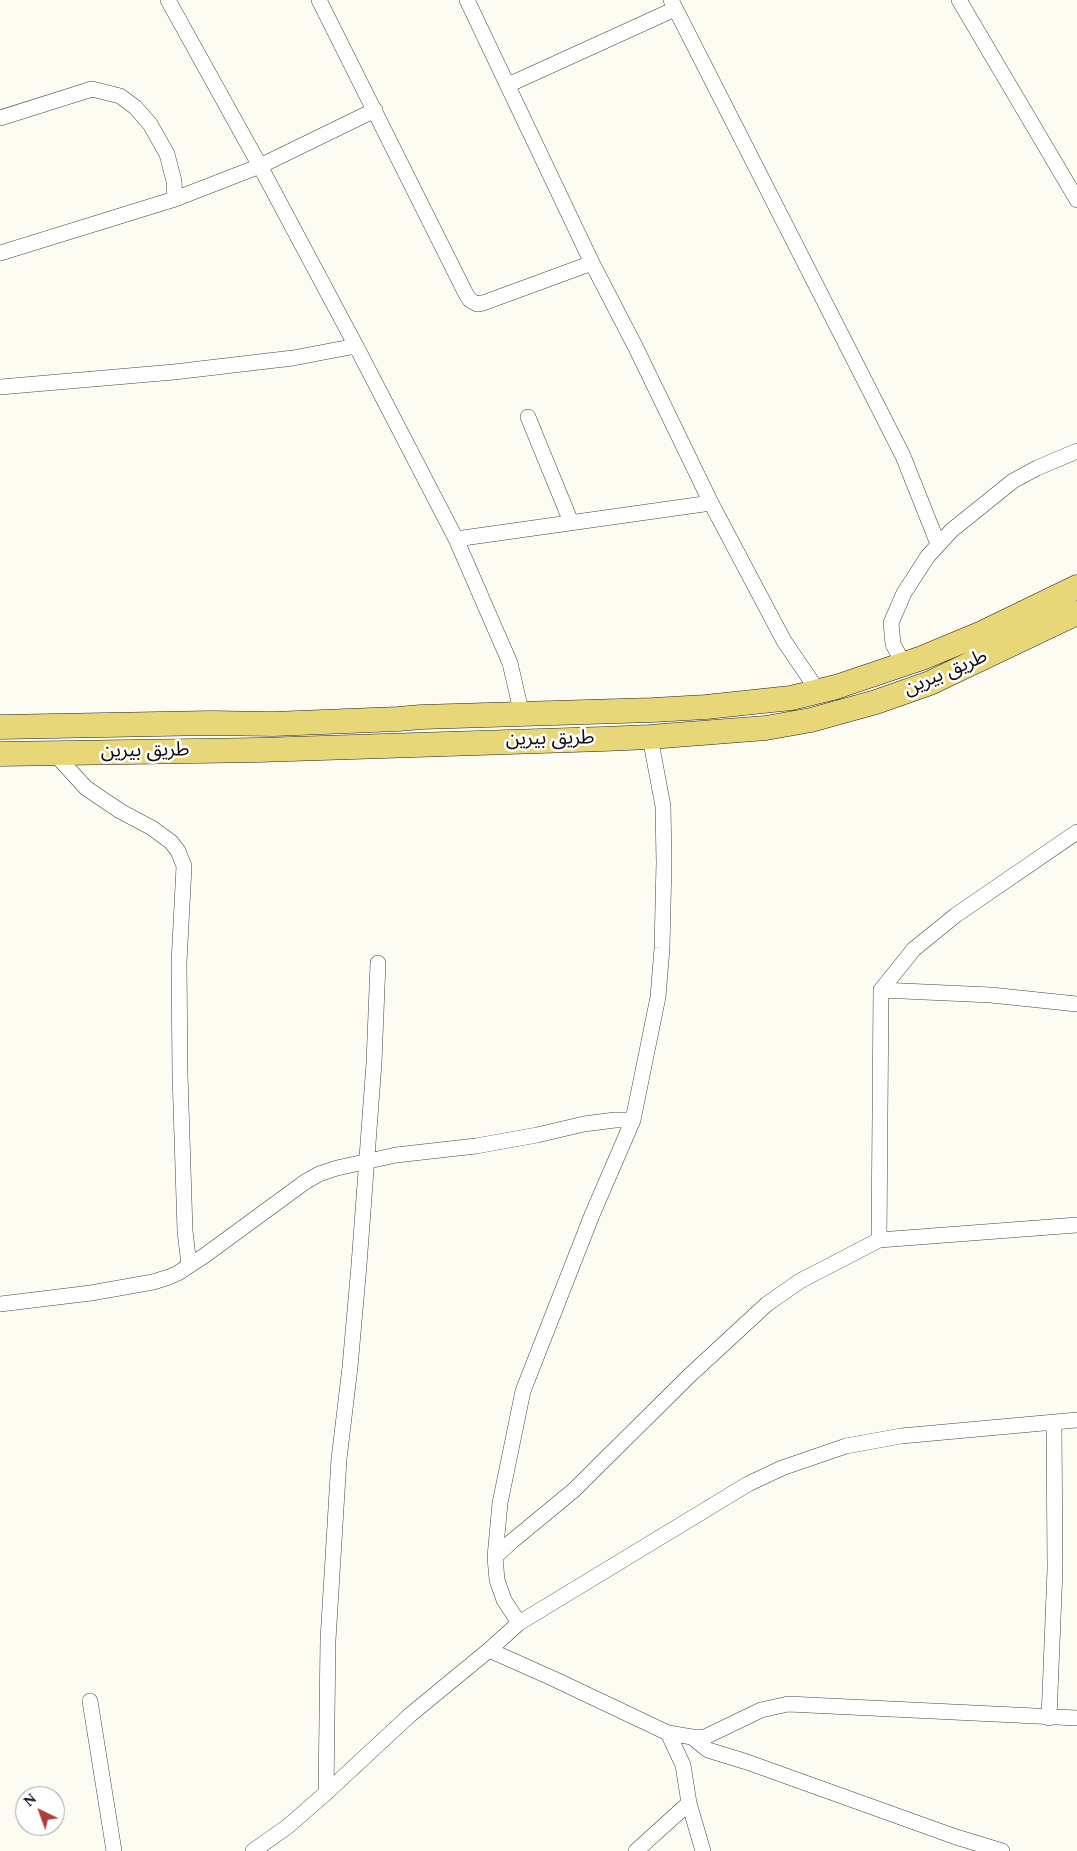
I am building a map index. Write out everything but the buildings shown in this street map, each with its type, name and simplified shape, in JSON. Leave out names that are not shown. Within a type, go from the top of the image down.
[{"type":"main road","name":"طريق بيرين","points":[[0,727],[368,721],[421,717],[706,707],[791,698],[836,687],[904,665],[982,633],[1077,587]]},
{"type":"main road","name":"طريق بيرين","points":[[0,754],[368,747],[650,737],[766,728],[811,720],[876,702],[930,683],[1045,630],[1077,613]]},
{"type":"main road","points":[[368,721],[368,747]]},
{"type":"street","points":[[168,0],[260,166],[456,539],[510,663],[522,714]]},
{"type":"street","points":[[320,0],[470,300],[477,304],[483,304],[592,263]]},
{"type":"street","points":[[467,0],[592,263],[636,348],[711,503],[784,641],[818,691]]},
{"type":"street","points":[[960,0],[1077,200]]},
{"type":"street","points":[[508,85],[673,4],[903,456],[938,544]]},
{"type":"street","points":[[0,118],[92,89],[120,96],[134,107],[150,124],[167,154],[174,181],[174,199]]},
{"type":"street","points":[[0,253],[174,199],[260,166],[375,110]]},
{"type":"street","points":[[0,387],[184,371],[293,358],[356,346]]},
{"type":"street","points":[[528,417],[571,522]]},
{"type":"street","points":[[904,665],[893,644],[891,623],[904,593],[938,544],[952,530],[1013,481],[1077,451]]},
{"type":"street","points":[[456,539],[711,503]]},
{"type":"street","points":[[519,1623],[504,1600],[497,1580],[495,1557],[500,1502],[523,1391],[592,1215],[633,1120],[658,996],[662,948],[664,806],[650,737]]},
{"type":"street","points":[[54,753],[86,788],[120,811],[152,828],[171,842],[184,866],[179,963],[180,1074],[185,1231],[190,1265]]},
{"type":"street","points":[[878,1240],[881,990],[914,949],[956,915],[1077,832]]},
{"type":"street","points":[[326,1793],[328,1640],[338,1459],[351,1358],[374,1063],[378,963]]},
{"type":"street","points":[[881,990],[991,995],[1077,1004]]},
{"type":"street","points":[[0,1304],[91,1293],[153,1282],[178,1273],[304,1182],[319,1174],[337,1168],[396,1155],[476,1146],[584,1124],[633,1120]]},
{"type":"street","points":[[495,1557],[574,1490],[690,1376],[767,1304],[800,1281],[878,1240],[1077,1225]]},
{"type":"street","points":[[254,1851],[287,1827],[410,1715],[519,1623],[748,1484],[782,1468],[846,1446],[902,1436],[1077,1420]]},
{"type":"street","points":[[1049,1718],[1055,1569],[1054,1423]]},
{"type":"street","points":[[489,1650],[554,1678],[668,1733],[692,1737],[705,1737],[761,1710],[788,1704],[1077,1718]]},
{"type":"street","points":[[90,1701],[114,1851]]},
{"type":"street","points":[[668,1733],[683,1765],[689,1803],[703,1851]]},
{"type":"street","points":[[692,1737],[708,1750],[748,1762],[956,1837],[1002,1851]]},
{"type":"street","points":[[636,1851],[689,1803]]}]
